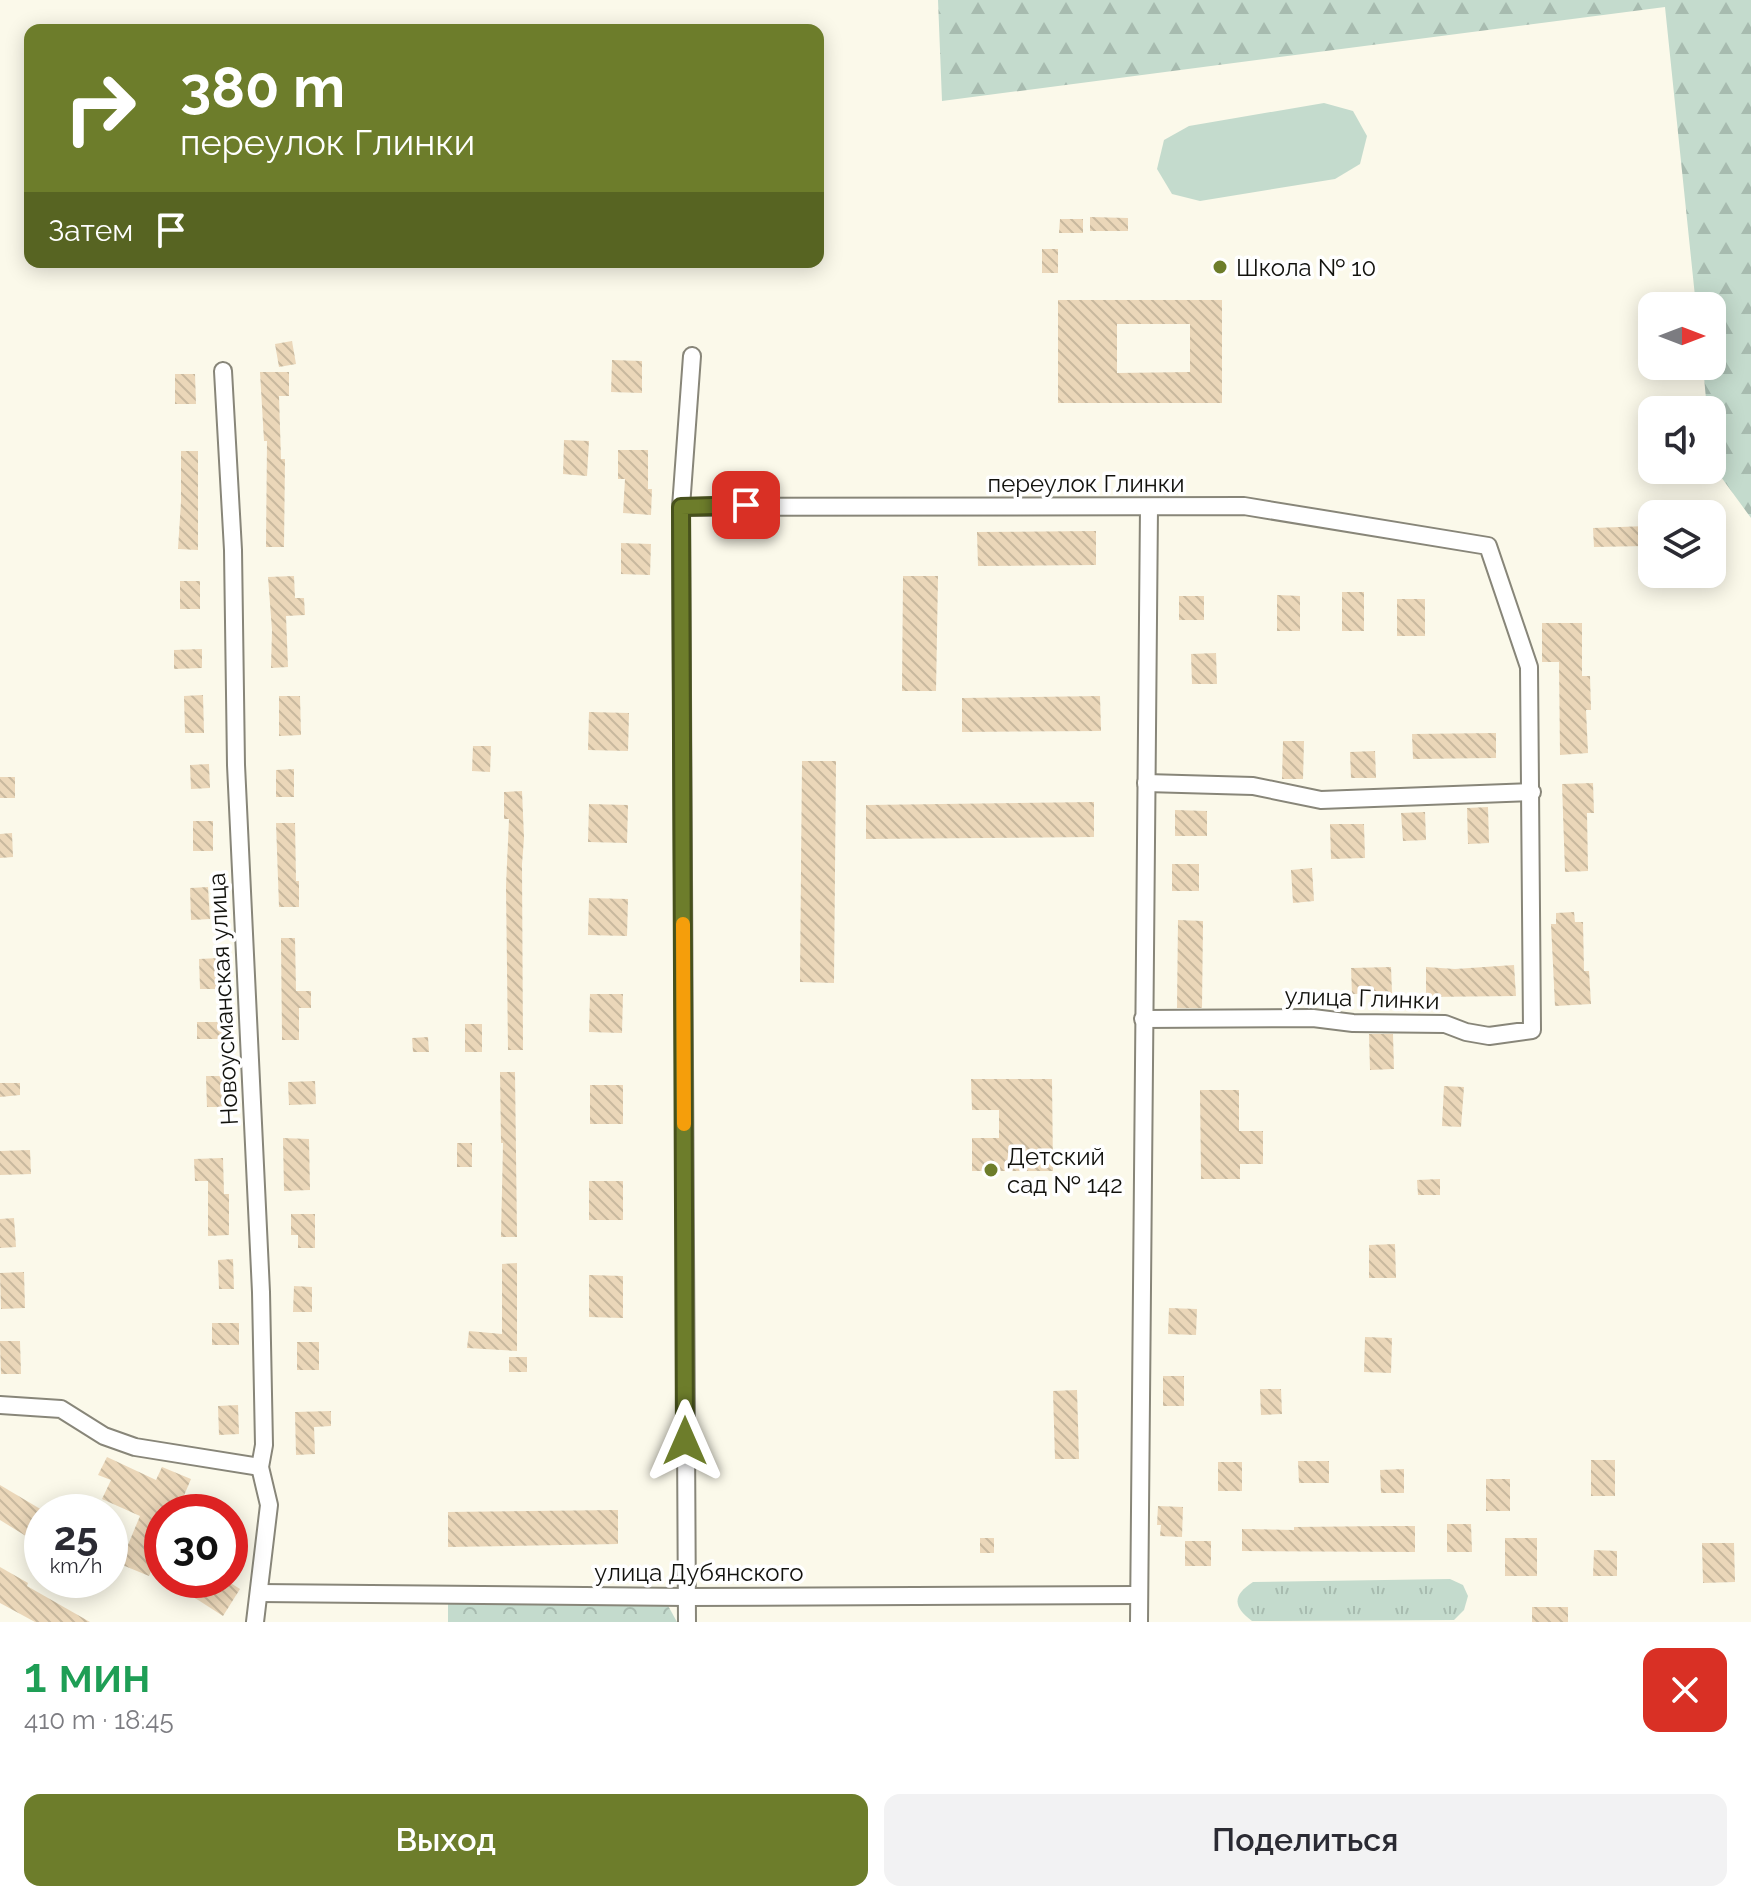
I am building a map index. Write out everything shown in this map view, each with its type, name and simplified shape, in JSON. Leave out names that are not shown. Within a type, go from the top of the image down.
[{"type":"street","points":[[687,1622],[681,507],[692,356]]},
{"type":"street","name":"Новоусманская улица","points":[[223,371],[233,550],[236,765],[261,1292],[264,1445],[260,1467],[269,1505],[255,1622]]},
{"type":"street","name":"переулок Глинки","points":[[681,507],[1244,506],[1488,546]]},
{"type":"street","points":[[1139,1622],[1149,507]]},
{"type":"street","name":"улица Глинки","points":[[1143,1019],[1313,1018],[1353,1023],[1445,1024],[1489,1036],[1532,1030],[1529,667],[1488,546]]},
{"type":"street","points":[[1146,783],[1253,786],[1321,800],[1532,792]]},
{"type":"street","points":[[0,1405],[61,1409],[104,1436],[135,1447],[260,1467]]},
{"type":"street","name":"улица Дубянского","points":[[259,1593],[686,1597],[1138,1595]]},
{"type":"green space","points":[[938,0],[1751,0],[1751,518],[1726,484],[1726,396],[1706,396],[1704,380],[1726,380],[1726,292],[1695,292],[1665,7],[942,101]]},
{"type":"green space","points":[[1324,103],[1353,111],[1367,136],[1360,164],[1335,179],[1200,201],[1172,194],[1157,169],[1164,140],[1189,126]]},
{"type":"green space","points":[[1450,1579],[1463,1585],[1468,1596],[1464,1610],[1454,1620],[1252,1621],[1238,1605],[1242,1591],[1253,1582]]},
{"type":"green space","points":[[448,1601],[666,1602],[677,1622],[448,1622]]},
{"type":"building","points":[[1090,217],[1128,218],[1128,231],[1090,231]]},
{"type":"building","points":[[1060,219],[1083,219],[1083,233],[1059,233]]},
{"type":"building","points":[[1042,249],[1058,249],[1058,273],[1042,273]]},
{"type":"building","points":[[1058,300],[1222,300],[1222,403],[1058,403]],"holes":[[[1117,324],[1190,324],[1190,372],[1117,373]]]},
{"type":"building","points":[[292,341],[296,364],[279,367],[275,344]]},
{"type":"building","points":[[612,360],[642,361],[642,393],[611,392]]},
{"type":"building","points":[[260,372],[289,372],[289,396],[279,396],[281,459],[285,459],[284,547],[266,547],[267,441],[264,441]]},
{"type":"building","points":[[175,374],[195,374],[196,404],[175,404]]},
{"type":"building","points":[[564,440],[589,441],[587,476],[563,474]]},
{"type":"building","points":[[618,450],[648,450],[651,515],[623,513],[625,479],[618,479]]},
{"type":"building","points":[[181,451],[198,451],[198,550],[178,549]]},
{"type":"building","points":[[1638,526],[1638,546],[1594,547],[1593,528]]},
{"type":"building","points":[[1096,531],[1096,565],[978,566],[977,532]]},
{"type":"building","points":[[621,543],[651,544],[650,575],[621,574]]},
{"type":"building","points":[[294,576],[295,598],[304,598],[305,615],[286,616],[288,667],[271,668],[268,577]]},
{"type":"building","points":[[903,576],[938,576],[936,691],[902,691]]},
{"type":"building","points":[[180,581],[200,581],[200,609],[180,609]]},
{"type":"building","points":[[1342,592],[1364,592],[1364,631],[1342,631]]},
{"type":"building","points":[[1277,595],[1300,596],[1300,631],[1277,631]]},
{"type":"building","points":[[1179,596],[1204,596],[1204,620],[1179,620]]},
{"type":"building","points":[[1397,599],[1425,599],[1425,636],[1397,636]]},
{"type":"building","points":[[1542,623],[1582,623],[1582,676],[1590,676],[1591,710],[1586,710],[1588,753],[1560,755],[1559,662],[1542,662]]},
{"type":"building","points":[[202,649],[202,668],[174,669],[174,650]]},
{"type":"building","points":[[1216,653],[1217,684],[1192,684],[1191,654]]},
{"type":"building","points":[[203,695],[204,733],[185,733],[184,696]]},
{"type":"building","points":[[279,696],[300,696],[301,735],[279,736]]},
{"type":"building","points":[[1100,696],[1101,731],[962,732],[962,698]]},
{"type":"building","points":[[589,712],[629,713],[628,751],[588,750]]},
{"type":"building","points":[[1496,733],[1496,758],[1413,759],[1412,734]]},
{"type":"building","points":[[1283,741],[1304,741],[1303,779],[1282,779]]},
{"type":"building","points":[[473,746],[491,746],[490,772],[472,771]]},
{"type":"building","points":[[1375,751],[1376,778],[1351,778],[1350,752]]},
{"type":"building","points":[[802,761],[836,761],[834,983],[800,982]]},
{"type":"building","points":[[209,764],[210,788],[191,789],[190,765]]},
{"type":"building","points":[[294,769],[294,797],[276,797],[276,770]]},
{"type":"building","points":[[0,777],[15,777],[15,798],[0,798]]},
{"type":"building","points":[[1593,783],[1594,813],[1587,813],[1588,871],[1565,872],[1562,784]]},
{"type":"building","points":[[522,791],[523,1050],[508,1050],[506,886],[509,819],[504,819],[504,792]]},
{"type":"building","points":[[1094,802],[1094,837],[866,839],[866,805]]},
{"type":"building","points":[[589,804],[628,805],[627,843],[588,842]]},
{"type":"building","points":[[1488,807],[1489,843],[1468,844],[1467,808]]},
{"type":"building","points":[[1175,810],[1207,811],[1207,836],[1175,836]]},
{"type":"building","points":[[1425,812],[1426,840],[1403,841],[1401,813]]},
{"type":"building","points":[[193,821],[213,821],[213,851],[193,851]]},
{"type":"building","points":[[276,823],[295,823],[299,907],[279,907]]},
{"type":"building","points":[[1330,824],[1364,824],[1365,858],[1331,859]]},
{"type":"building","points":[[12,833],[13,857],[0,858],[0,834]]},
{"type":"building","points":[[1172,864],[1199,864],[1199,891],[1172,891]]},
{"type":"building","points":[[1312,868],[1314,901],[1293,903],[1291,870]]},
{"type":"building","points":[[208,887],[210,919],[191,920],[190,888]]},
{"type":"building","points":[[589,898],[628,899],[627,936],[588,935]]},
{"type":"building","points":[[1574,912],[1575,922],[1583,922],[1584,971],[1589,971],[1591,1004],[1555,1006],[1551,924],[1556,924],[1556,913]]},
{"type":"building","points":[[1178,920],[1203,921],[1202,1008],[1177,1008]]},
{"type":"building","points":[[281,938],[295,938],[296,991],[311,991],[311,1008],[299,1008],[299,1040],[282,1040]]},
{"type":"building","points":[[219,958],[219,989],[200,989],[199,959]]},
{"type":"building","points":[[1514,965],[1516,996],[1426,997],[1426,967],[1455,969]]},
{"type":"building","points":[[1391,967],[1392,993],[1352,994],[1351,968]]},
{"type":"building","points":[[590,994],[623,994],[622,1033],[589,1032]]},
{"type":"building","points":[[197,1022],[222,1022],[222,1039],[197,1039]]},
{"type":"building","points":[[465,1024],[482,1024],[482,1052],[465,1052]]},
{"type":"building","points":[[1369,1034],[1393,1034],[1394,1069],[1370,1070]]},
{"type":"building","points":[[428,1037],[429,1052],[413,1052],[412,1038]]},
{"type":"building","points":[[500,1072],[515,1072],[517,1237],[501,1237],[503,1143]]},
{"type":"building","points":[[206,1076],[224,1076],[224,1107],[207,1107]]},
{"type":"building","points":[[971,1079],[1052,1079],[1053,1171],[972,1171],[972,1138],[999,1138],[999,1110],[972,1110]]},
{"type":"building","points":[[315,1081],[316,1104],[289,1105],[288,1082]]},
{"type":"building","points":[[0,1083],[20,1083],[20,1095],[0,1097]]},
{"type":"building","points":[[590,1085],[623,1085],[623,1124],[590,1124]]},
{"type":"building","points":[[1444,1086],[1464,1087],[1461,1127],[1442,1126]]},
{"type":"building","points":[[1200,1090],[1239,1090],[1239,1131],[1263,1131],[1263,1164],[1240,1164],[1240,1179],[1201,1179]]},
{"type":"building","points":[[283,1138],[309,1139],[310,1190],[284,1191]]},
{"type":"building","points":[[457,1143],[472,1143],[472,1167],[457,1167]]},
{"type":"building","points":[[30,1150],[31,1174],[0,1175],[0,1151]]},
{"type":"building","points":[[223,1158],[224,1194],[229,1194],[229,1235],[208,1236],[208,1181],[195,1181],[194,1159]]},
{"type":"building","points":[[1440,1179],[1440,1195],[1418,1195],[1417,1180]]},
{"type":"building","points":[[589,1181],[623,1181],[623,1220],[589,1220]]},
{"type":"building","points":[[291,1214],[315,1214],[315,1248],[298,1248],[298,1235],[291,1235]]},
{"type":"building","points":[[14,1218],[16,1247],[0,1248],[0,1219]]},
{"type":"building","points":[[1395,1244],[1396,1278],[1369,1278],[1369,1245]]},
{"type":"building","points":[[233,1259],[234,1289],[219,1289],[218,1260]]},
{"type":"building","points":[[517,1263],[517,1351],[467,1348],[469,1331],[502,1334],[502,1264]]},
{"type":"building","points":[[24,1272],[25,1308],[1,1309],[0,1273]]},
{"type":"building","points":[[589,1275],[623,1276],[623,1318],[589,1317]]},
{"type":"building","points":[[294,1286],[312,1287],[312,1312],[293,1312]]},
{"type":"building","points":[[1169,1308],[1197,1309],[1196,1335],[1168,1334]]},
{"type":"building","points":[[212,1323],[239,1323],[239,1345],[212,1345]]},
{"type":"building","points":[[1365,1337],[1392,1338],[1391,1373],[1364,1372]]},
{"type":"building","points":[[0,1341],[20,1341],[21,1374],[1,1374]]},
{"type":"building","points":[[297,1342],[319,1342],[319,1370],[297,1370]]},
{"type":"building","points":[[509,1357],[527,1357],[527,1372],[509,1372]]},
{"type":"building","points":[[1163,1376],[1184,1376],[1184,1406],[1163,1406]]},
{"type":"building","points":[[1260,1389],[1281,1389],[1282,1414],[1261,1415]]},
{"type":"building","points":[[1077,1390],[1079,1459],[1055,1459],[1053,1391]]},
{"type":"building","points":[[238,1405],[239,1434],[219,1435],[218,1406]]},
{"type":"building","points":[[331,1411],[331,1426],[314,1427],[315,1454],[296,1455],[295,1412]]},
{"type":"building","points":[[107,1457],[156,1480],[162,1467],[191,1479],[185,1494],[144,1494],[144,1574],[128,1567],[128,1545],[140,1516],[128,1511],[128,1494],[104,1494],[111,1480],[98,1475]]},
{"type":"building","points":[[1591,1460],[1615,1460],[1615,1496],[1591,1496]]},
{"type":"building","points":[[1298,1461],[1329,1461],[1329,1483],[1299,1483]]},
{"type":"building","points":[[1218,1462],[1242,1462],[1242,1491],[1218,1491]]},
{"type":"building","points":[[1404,1469],[1404,1493],[1381,1493],[1380,1470]]},
{"type":"building","points":[[1486,1479],[1510,1479],[1510,1511],[1486,1511]]},
{"type":"building","points":[[0,1485],[24,1499],[24,1535],[0,1520]]},
{"type":"building","points":[[1158,1506],[1183,1507],[1182,1537],[1160,1536]]},
{"type":"building","points":[[618,1510],[618,1544],[448,1547],[448,1512]]},
{"type":"building","points":[[1447,1524],[1471,1524],[1472,1552],[1447,1552]]},
{"type":"building","points":[[1415,1526],[1415,1552],[1242,1551],[1242,1529]]},
{"type":"building","points":[[980,1538],[994,1538],[994,1553],[980,1553]]},
{"type":"building","points":[[1505,1538],[1537,1538],[1537,1576],[1505,1576]]},
{"type":"building","points":[[1185,1541],[1211,1541],[1211,1566],[1185,1566]]},
{"type":"building","points":[[1702,1543],[1734,1543],[1735,1582],[1703,1583]]},
{"type":"building","points":[[1594,1550],[1617,1551],[1617,1576],[1593,1576]]},
{"type":"building","points":[[0,1567],[24,1581],[24,1598],[48,1598],[90,1622],[35,1622],[0,1603]]},
{"type":"building","points":[[195,1598],[234,1598],[223,1616]]},
{"type":"building","points":[[1532,1607],[1568,1607],[1568,1622],[1532,1622]]},
{"type":"slow traffic","points":[[683,924],[684,1124]]},
{"type":"place","name":"Школа № 10","points":[[1220,267]]},
{"type":"place","name":"Детский сад № 142","points":[[991,1170]]},
{"type":"route","points":[[685,1441],[681,507],[746,505]]}]
